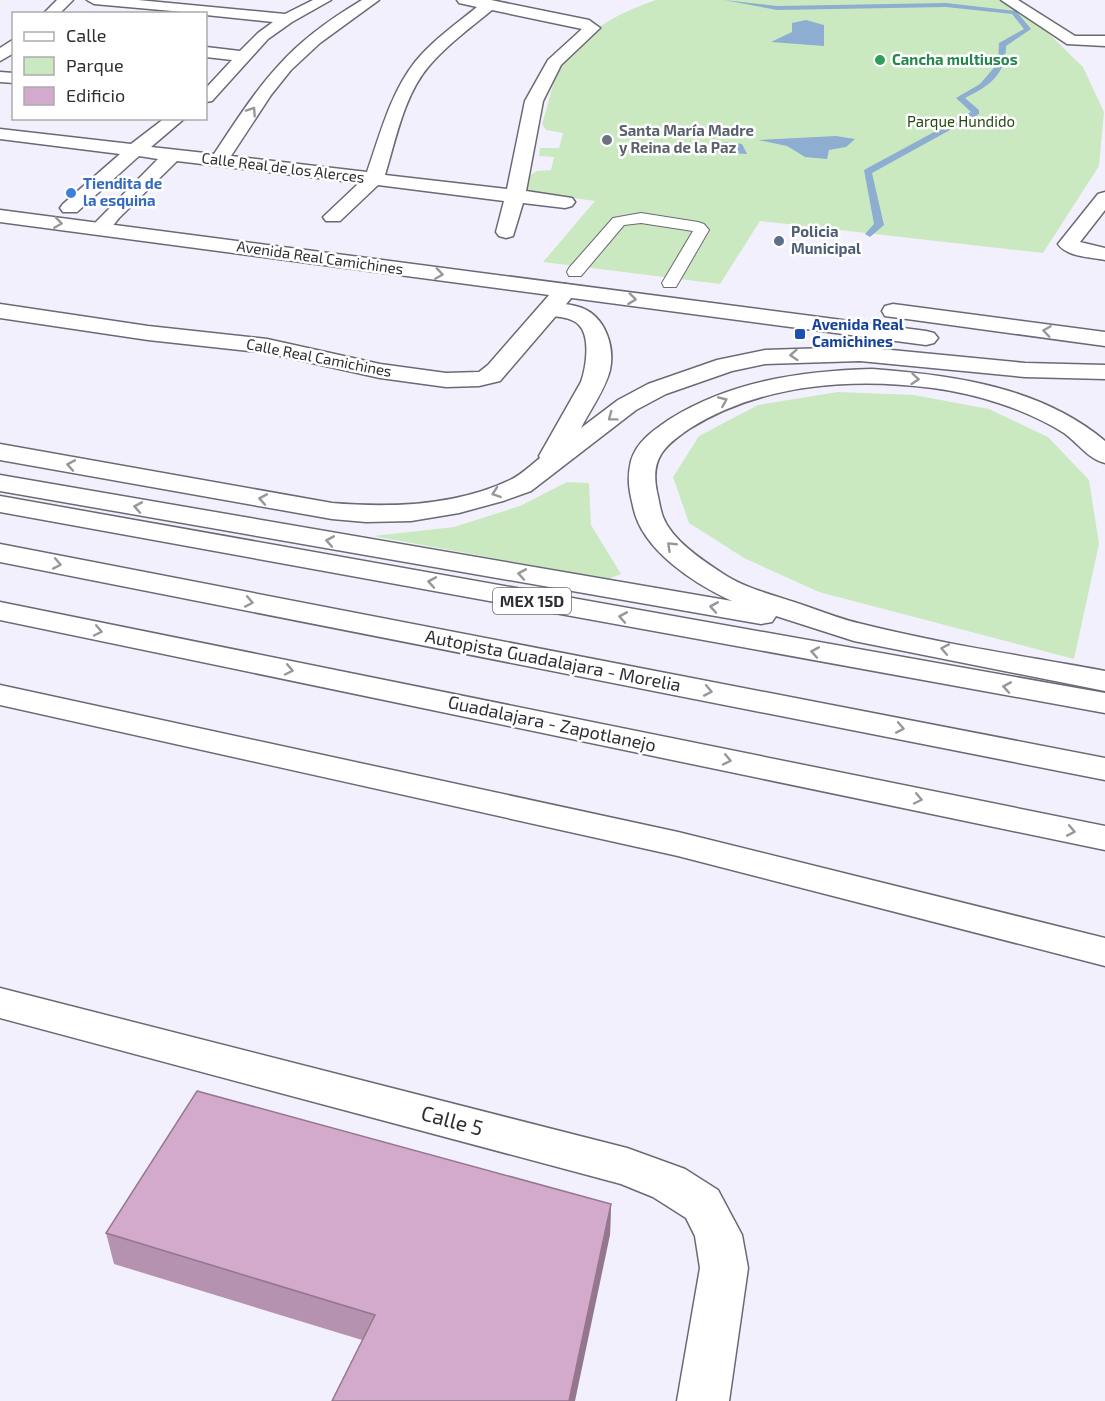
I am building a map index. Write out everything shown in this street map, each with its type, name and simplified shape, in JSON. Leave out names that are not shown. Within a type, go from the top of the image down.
[{"type":"main road","points":[[52,12],[66,0]]},
{"type":"main road","points":[[94,0],[287,19]]},
{"type":"main road","points":[[207,96],[242,56],[287,19],[324,0]]},
{"type":"main road","points":[[219,160],[257,103],[297,54],[372,0]]},
{"type":"main road","points":[[464,0],[584,23],[592,28],[555,63],[537,95],[506,232]]},
{"type":"main road","points":[[1008,0],[1071,39],[1105,42]]},
{"type":"main road","points":[[333,217],[374,179],[402,96],[417,69],[448,38],[490,4]]},
{"type":"main road","points":[[1071,39],[1105,34]]},
{"type":"main road","points":[[0,56],[12,46]]},
{"type":"main road","points":[[207,52],[242,56]]},
{"type":"main road","points":[[70,208],[135,150],[174,120]]},
{"type":"main road","name":"Calle Real de los Alerces","points":[[0,134],[565,202]]},
{"type":"main road","points":[[106,221],[172,155]]},
{"type":"main road","points":[[1105,198],[1068,243],[1070,246],[1105,254]]},
{"type":"main road","name":"Avenida Real Camichines","points":[[0,199],[70,208],[106,221]]},
{"type":"main road","name":"Avenida Real Camichines","points":[[0,216],[106,221],[564,290],[952,341]]},
{"type":"main road","points":[[1075,233],[1105,238]]},
{"type":"main road","name":"Avenida Real Camichines","points":[[564,290],[640,280],[693,286]]},
{"type":"main road","points":[[547,465],[598,369],[599,354],[595,333],[589,321],[574,313],[564,290]]},
{"type":"main road","name":"Calle Real Camichines","points":[[0,311],[148,333],[267,346],[380,371],[462,380],[491,375],[564,290]]},
{"type":"main road","points":[[869,308],[1105,339]]},
{"type":"main road","points":[[988,345],[1105,361]]},
{"type":"main road","points":[[0,452],[332,511],[366,514],[411,513],[459,505],[521,484],[627,405],[657,389],[726,365],[765,357],[860,354],[1025,370],[1105,372]]},
{"type":"main road","points":[[854,632],[744,595],[713,581],[668,544],[649,519],[641,481],[645,459],[657,439],[702,410],[740,394],[806,380],[872,376],[963,385],[1012,400],[1046,413],[1075,429],[1105,455]]},
{"type":"main road","points":[[0,483],[854,632],[1105,681]]},
{"type":"main road","name":"MEX 15D","points":[[0,504],[1105,704]]},
{"type":"main road","name":"Autopista Guadalajara - Morelia","points":[[0,553],[1105,769]]},
{"type":"main road","name":"Guadalajara - Zapotlanejo","points":[[0,611],[1105,838]]},
{"type":"main road","points":[[0,695],[678,844],[1105,952]]},
{"type":"main road","name":"Calle 5","points":[[0,1003],[627,1167],[669,1183],[702,1204],[718,1235],[724,1268],[703,1401]]},
{"type":"lane","points":[[564,290],[619,221],[641,218],[698,226],[701,230],[670,283]]},
{"type":"green space","name":"Parque Hundido","points":[[656,0],[1002,0],[1045,30],[1083,67],[1104,112],[1099,166],[1043,253],[760,221],[720,284],[543,262],[595,201],[531,192],[524,185],[526,177],[537,171],[551,170],[554,157],[539,156],[540,148],[559,148],[563,133],[546,130],[542,124],[555,79],[562,64],[584,39],[611,20]]},
{"type":"green space","points":[[838,392],[914,395],[989,409],[1048,437],[1089,480],[1099,544],[1074,659],[819,592],[744,558],[689,523],[673,477],[699,436],[758,405]]},
{"type":"green space","points":[[567,482],[589,483],[591,525],[621,574],[608,579],[373,536],[454,527],[520,506]]},
{"type":"water","points":[[806,20],[824,25],[824,46],[771,42],[792,32],[792,23]]},
{"type":"water","points":[[836,136],[855,139],[846,147],[829,150],[827,159],[805,157],[787,146],[758,140]]},
{"type":"water","points":[[712,143],[742,144],[747,154],[712,152]]},
{"type":"building","points":[[197,1091],[611,1204],[569,1401],[332,1401],[375,1315],[106,1233]]},
{"type":"waterway","points":[[727,0],[777,8],[946,5],[1014,12],[1028,29],[1002,45],[1002,63],[983,86],[960,98],[976,112],[867,172],[879,225],[870,234]]},
{"type":"place","name":"Cancha multiusos","points":[[880,60]]},
{"type":"place","name":"Santa María Madre y Reina de la Paz","points":[[607,140]]},
{"type":"place","name":"Tiendita de la esquina","points":[[71,193]]},
{"type":"place","name":"Policia Municipal","points":[[779,241]]},
{"type":"place","name":"Avenida Real Camichines","points":[[800,334]]}]
